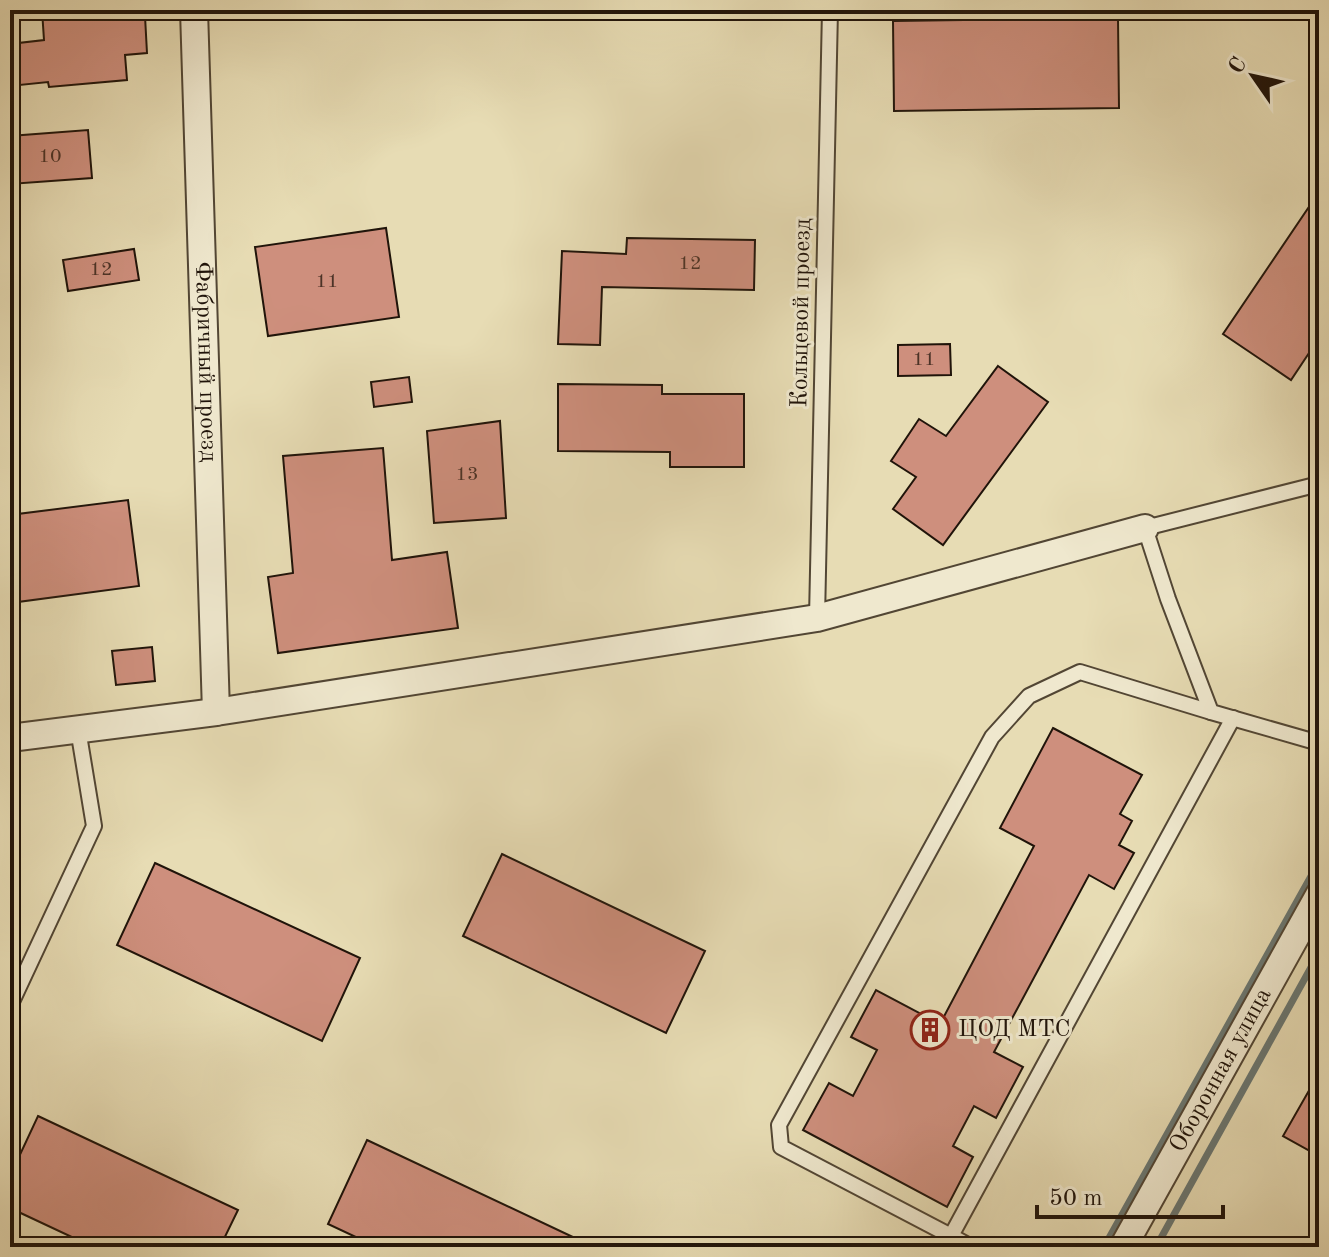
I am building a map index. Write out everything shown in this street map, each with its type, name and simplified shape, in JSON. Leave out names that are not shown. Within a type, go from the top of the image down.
[{"type":"street","name":"Фабричный проезд","points":[[194,10],[216,712]]},
{"type":"street","points":[[10,738],[216,712],[817,618],[1145,528]]},
{"type":"street","name":"Оборонная улица","points":[[1123,1247],[1319,895]]},
{"type":"lane","name":"Кольцевой проезд","points":[[817,618],[830,10]]},
{"type":"lane","points":[[1211,712],[1145,528],[1319,484]]},
{"type":"lane","points":[[971,1247],[781,1147],[779,1125],[992,737],[1029,696],[1080,672],[1319,743]]},
{"type":"lane","points":[[951,1236],[1233,718]]},
{"type":"lane","points":[[10,1006],[94,826],[78,729]]},
{"type":"building","points":[[42,10],[121,10],[122,17],[145,16],[147,53],[125,55],[127,80],[49,87],[48,82],[10,86],[10,44],[44,40]]},
{"type":"building","points":[[1118,18],[1119,108],[894,111],[893,21]]},
{"type":"building","points":[[88,130],[92,178],[10,184],[10,136]]},
{"type":"building","points":[[1319,192],[1319,338],[1291,380],[1223,334]]},
{"type":"building","points":[[386,228],[399,317],[268,336],[255,247]]},
{"type":"building","points":[[627,238],[755,240],[754,290],[602,287],[600,345],[558,344],[562,251],[626,254]]},
{"type":"building","points":[[134,249],[139,280],[68,291],[63,260]]},
{"type":"building","points":[[950,344],[951,375],[898,376],[898,345]]},
{"type":"building","points":[[998,366],[1048,402],[943,545],[893,509],[916,477],[891,461],[919,419],[946,436]]},
{"type":"building","points":[[409,377],[412,402],[374,407],[371,382]]},
{"type":"building","points":[[558,384],[662,385],[662,394],[744,394],[744,467],[670,467],[670,452],[558,451]]},
{"type":"building","points":[[500,421],[506,518],[434,523],[427,431]]},
{"type":"building","points":[[383,448],[392,560],[447,552],[458,628],[278,653],[268,577],[293,573],[283,456]]},
{"type":"building","points":[[128,500],[139,586],[10,603],[10,515]]},
{"type":"building","points":[[152,647],[155,681],[116,685],[112,651]]},
{"type":"building","name":"ЦОД МТС","points":[[1053,728],[1142,775],[1120,814],[1132,821],[1119,845],[1134,853],[1114,889],[1089,875],[994,1052],[1023,1067],[996,1118],[974,1106],[953,1146],[973,1157],[947,1207],[803,1130],[829,1083],[853,1096],[877,1050],[851,1037],[876,990],[940,1024],[1034,846],[1000,828]]},
{"type":"building","points":[[502,854],[705,951],[666,1033],[463,936]]},
{"type":"building","points":[[155,863],[360,958],[322,1041],[117,945]]},
{"type":"building","points":[[1319,1073],[1319,1156],[1283,1136]]},
{"type":"building","points":[[38,1116],[238,1210],[220,1247],[93,1247],[10,1208],[10,1176]]},
{"type":"building","points":[[367,1140],[594,1247],[377,1247],[328,1224]]},
{"type":"waterway","points":[[1104,1247],[1319,862]]},
{"type":"waterway","points":[[1156,1247],[1319,953]]},
{"type":"place","name":"ЦОД МТС","points":[[930,1030]]}]
